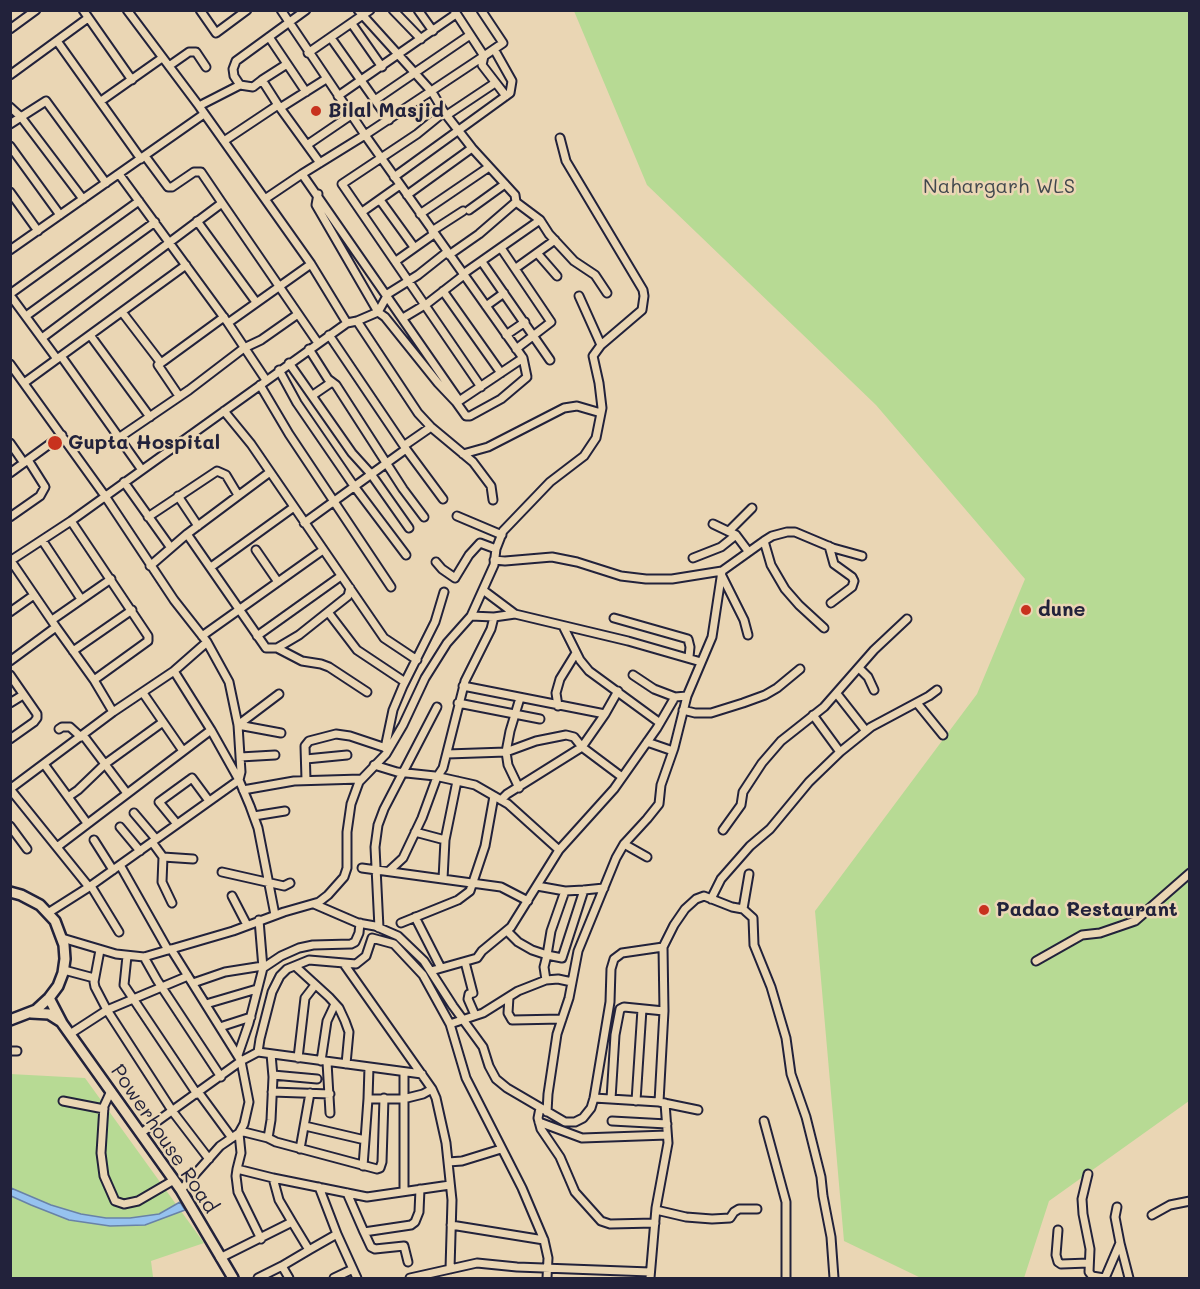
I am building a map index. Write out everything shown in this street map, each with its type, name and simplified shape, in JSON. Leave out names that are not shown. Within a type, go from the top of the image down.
[{"type":"main road","points":[[10,892],[31,899],[55,921],[62,938],[65,959],[58,986],[50,998],[30,1013],[10,1020]]},
{"type":"main road","name":"Powerhouse Road","points":[[50,998],[62,1023],[174,1180],[233,1278]]},
{"type":"main road","points":[[30,1013],[49,1014],[62,1023]]},
{"type":"street","points":[[10,29],[36,10]]},
{"type":"street","points":[[82,10],[132,80]]},
{"type":"street","points":[[127,10],[311,264],[347,323]]},
{"type":"street","points":[[127,10],[202,111]]},
{"type":"street","points":[[200,10],[216,33],[247,10]]},
{"type":"street","points":[[281,10],[394,177],[523,358],[527,377],[501,399],[466,416],[403,318],[302,174]]},
{"type":"street","points":[[240,85],[234,76],[233,69],[236,61],[306,10]]},
{"type":"street","points":[[308,53],[352,24],[360,13],[370,10]]},
{"type":"street","points":[[393,10],[421,39]]},
{"type":"street","points":[[418,10],[433,31]]},
{"type":"street","points":[[265,199],[432,92],[503,43],[480,10]]},
{"type":"street","points":[[338,96],[433,31],[455,12],[484,56],[482,65],[506,96]]},
{"type":"street","points":[[360,13],[432,92],[445,114],[472,148],[515,195],[516,202],[540,220],[574,261],[595,275],[607,293]]},
{"type":"street","points":[[10,75],[88,18]]},
{"type":"street","points":[[352,24],[382,67]]},
{"type":"street","points":[[375,100],[470,35]]},
{"type":"street","points":[[269,37],[306,92]]},
{"type":"street","points":[[332,38],[389,120]]},
{"type":"street","points":[[57,41],[143,158],[168,187],[172,187],[194,172],[201,172],[318,343]]},
{"type":"street","points":[[394,177],[510,93],[512,81],[494,49]]},
{"type":"street","points":[[169,66],[189,52],[195,52],[206,67]]},
{"type":"street","points":[[101,101],[162,58]]},
{"type":"street","points":[[10,238],[13,248],[143,158],[202,111],[240,85],[253,87],[287,64]]},
{"type":"street","points":[[224,141],[326,79]]},
{"type":"street","points":[[262,81],[320,163]]},
{"type":"street","points":[[481,387],[342,184],[495,83]]},
{"type":"street","points":[[10,124],[46,101],[106,183]]},
{"type":"street","points":[[10,107],[21,117],[83,199]]},
{"type":"street","points":[[307,144],[351,115]]},
{"type":"street","points":[[62,938],[100,950],[144,957],[314,904],[328,895],[344,878],[347,868],[347,832],[351,804],[361,779],[403,725],[426,678],[447,643],[471,616],[483,590],[503,531],[550,482],[584,456],[596,438],[601,412],[599,383],[593,356],[601,345],[642,310],[643,290],[566,161],[560,138]]},
{"type":"street","points":[[10,146],[60,215]]},
{"type":"street","points":[[407,195],[472,148]]},
{"type":"street","points":[[420,214],[489,167]]},
{"type":"street","points":[[119,174],[226,320],[263,382],[282,424],[391,587]]},
{"type":"street","points":[[396,261],[433,232],[505,184]]},
{"type":"street","points":[[362,212],[400,185]]},
{"type":"street","points":[[10,192],[38,231]]},
{"type":"street","points":[[318,194],[316,205],[378,312],[402,336],[438,383],[458,402]]},
{"type":"street","points":[[380,200],[414,247]]},
{"type":"street","points":[[139,201],[10,295],[120,437],[142,470]]},
{"type":"street","points":[[113,712],[94,680],[11,561],[71,521],[329,335],[347,323],[378,312],[387,295],[479,234],[516,202]]},
{"type":"street","points":[[42,338],[222,203]]},
{"type":"street","points":[[403,318],[425,305],[463,274],[540,220]]},
{"type":"street","points":[[197,221],[256,302]]},
{"type":"street","points":[[26,316],[154,222]]},
{"type":"street","points":[[516,268],[555,240]]},
{"type":"street","points":[[501,248],[551,322],[516,348]]},
{"type":"street","points":[[537,253],[557,276]]},
{"type":"street","points":[[482,262],[550,360]]},
{"type":"street","points":[[179,396],[158,365],[311,264]]},
{"type":"street","points":[[24,383],[186,266]]},
{"type":"street","points":[[443,291],[501,373]]},
{"type":"street","points":[[486,306],[504,293]]},
{"type":"street","points":[[579,296],[601,345]]},
{"type":"street","points":[[122,312],[161,363]]},
{"type":"street","points":[[120,437],[244,348],[261,340],[298,314]]},
{"type":"street","points":[[357,321],[406,395],[431,427],[473,462],[491,486],[494,500]]},
{"type":"street","points":[[506,335],[525,322]]},
{"type":"street","points":[[329,335],[443,499]]},
{"type":"street","points":[[90,336],[150,417]]},
{"type":"street","points":[[309,349],[424,517]]},
{"type":"street","points":[[458,402],[523,358]]},
{"type":"street","points":[[289,363],[352,453],[371,474],[409,528]]},
{"type":"street","points":[[10,364],[105,496],[150,566],[204,639],[229,682],[238,725],[239,780]]},
{"type":"street","points":[[279,370],[297,403],[354,486],[406,555]]},
{"type":"street","points":[[313,395],[332,382]]},
{"type":"street","points":[[463,454],[488,447],[564,408],[577,406],[601,412]]},
{"type":"street","points":[[224,411],[270,472],[384,638],[417,660]]},
{"type":"street","points":[[304,523],[387,463],[431,427]]},
{"type":"street","points":[[10,473],[62,435]]},
{"type":"street","points":[[10,443],[45,487],[40,496],[10,517]]},
{"type":"street","points":[[148,517],[217,471],[226,475],[238,495]]},
{"type":"street","points":[[150,566],[198,526],[270,472]]},
{"type":"street","points":[[124,482],[171,548]]},
{"type":"street","points":[[178,496],[198,526]]},
{"type":"street","points":[[210,567],[294,507]]},
{"type":"street","points":[[693,558],[715,550],[752,508]]},
{"type":"street","points":[[457,516],[502,534]]},
{"type":"street","points":[[71,521],[146,630],[148,641],[94,680]]},
{"type":"street","points":[[713,524],[732,533],[748,551]]},
{"type":"street","points":[[494,560],[552,557],[577,562],[621,576],[672,579],[722,574],[748,551],[772,536],[795,532],[862,556]]},
{"type":"street","points":[[188,534],[266,648],[277,648],[302,661],[329,667],[367,692]]},
{"type":"street","points":[[42,540],[81,600]]},
{"type":"street","points":[[764,541],[771,565],[785,589],[824,628]]},
{"type":"street","points":[[436,562],[455,578],[469,555],[480,543],[496,549]]},
{"type":"street","points":[[829,546],[834,564],[852,578],[854,585],[831,603]]},
{"type":"street","points":[[256,550],[278,582]]},
{"type":"street","points":[[119,932],[90,886],[10,789],[113,712],[174,671],[204,639],[322,550]]},
{"type":"street","points":[[722,574],[744,620],[748,635]]},
{"type":"street","points":[[547,1112],[556,1034],[572,982],[578,951],[624,844],[659,804],[661,785],[673,751],[687,696],[712,637],[722,574]]},
{"type":"street","points":[[257,636],[341,576]]},
{"type":"street","points":[[51,620],[111,579]]},
{"type":"street","points":[[277,648],[348,596],[350,588]]},
{"type":"street","points":[[483,590],[515,614]]},
{"type":"street","points":[[387,748],[391,717],[405,682],[435,622],[444,592]]},
{"type":"street","points":[[10,612],[34,595]]},
{"type":"street","points":[[73,651],[132,610]]},
{"type":"street","points":[[328,612],[357,650],[405,682]]},
{"type":"street","points":[[471,616],[494,617],[515,614],[689,657],[701,662]]},
{"type":"street","points":[[388,871],[403,858],[437,777],[443,768],[463,686],[494,617]]},
{"type":"street","points":[[614,618],[684,637],[689,642],[689,657]]},
{"type":"street","points":[[723,830],[741,805],[743,792],[762,763],[781,741],[824,707],[874,650],[907,619]]},
{"type":"street","points":[[563,626],[576,653],[589,671],[660,723]]},
{"type":"street","points":[[10,661],[56,627]]},
{"type":"street","points":[[558,706],[556,693],[560,679],[576,653]]},
{"type":"street","points":[[859,668],[868,677],[874,690]]},
{"type":"street","points":[[683,710],[711,713],[743,703],[777,688],[800,669]]},
{"type":"street","points":[[174,671],[239,780],[254,816],[275,915]]},
{"type":"street","points":[[10,675],[37,718],[10,739]]},
{"type":"street","points":[[633,675],[654,689],[675,696],[687,696]]},
{"type":"street","points":[[463,686],[605,714]]},
{"type":"street","points":[[711,899],[721,879],[750,846],[770,829],[809,782],[840,752],[866,731],[937,690]]},
{"type":"street","points":[[501,800],[582,747],[618,691]]},
{"type":"street","points":[[143,693],[183,751]]},
{"type":"street","points":[[238,725],[279,694]]},
{"type":"street","points":[[837,694],[866,731]]},
{"type":"street","points":[[10,703],[23,695]]},
{"type":"street","points":[[423,975],[430,970],[477,958],[482,951],[507,931],[559,850],[622,777],[660,723],[675,696]]},
{"type":"street","points":[[519,788],[508,765],[506,752],[520,699]]},
{"type":"street","points":[[458,703],[540,718]]},
{"type":"street","points":[[917,703],[943,735]]},
{"type":"street","points":[[377,927],[375,847],[378,825],[400,773],[437,707]]},
{"type":"street","points":[[813,715],[840,752]]},
{"type":"street","points":[[68,796],[78,790],[105,764],[162,722]]},
{"type":"street","points":[[238,725],[280,733]]},
{"type":"street","points":[[59,729],[70,727],[82,736],[126,792]]},
{"type":"street","points":[[57,847],[126,792],[211,730]]},
{"type":"street","points":[[306,780],[305,746],[309,741],[336,734],[387,748]]},
{"type":"street","points":[[447,754],[506,752],[536,741],[566,735],[574,737],[582,747],[622,777]]},
{"type":"street","points":[[647,742],[673,751]]},
{"type":"street","points":[[240,757],[275,755]]},
{"type":"street","points":[[306,759],[347,755]]},
{"type":"street","points":[[44,764],[87,823]]},
{"type":"street","points":[[374,765],[400,773],[437,777],[475,785],[508,804],[559,850]]},
{"type":"street","points":[[177,824],[159,802],[192,778],[209,801]]},
{"type":"street","points":[[243,790],[306,780],[361,779]]},
{"type":"street","points":[[48,913],[117,868],[239,780]]},
{"type":"street","points":[[443,879],[445,840],[457,781]]},
{"type":"street","points":[[401,923],[458,900],[470,891],[485,846],[494,796]]},
{"type":"street","points":[[254,816],[285,811]]},
{"type":"street","points":[[134,813],[163,857],[162,882],[172,903]]},
{"type":"street","points":[[10,826],[27,849]]},
{"type":"street","points":[[120,828],[140,850]]},
{"type":"street","points":[[415,832],[445,840]]},
{"type":"street","points":[[94,840],[117,868],[241,1058],[249,1102],[244,1124],[240,1132],[220,1146],[181,1192]]},
{"type":"street","points":[[624,844],[647,857]]},
{"type":"street","points":[[163,857],[193,860]]},
{"type":"street","points":[[363,868],[501,887],[528,901]]},
{"type":"street","points":[[222,872],[284,886],[290,883]]},
{"type":"street","points":[[1036,961],[1082,935],[1100,933],[1135,921],[1190,873]]},
{"type":"street","points":[[743,909],[749,874]]},
{"type":"street","points":[[537,886],[565,891],[604,888]]},
{"type":"street","points":[[507,931],[518,942],[532,950],[562,958],[584,890]]},
{"type":"street","points":[[546,980],[544,967],[551,931],[565,891]]},
{"type":"street","points":[[232,896],[247,925]]},
{"type":"street","points":[[410,1278],[477,1263],[650,1275],[656,1210],[668,1136],[662,1103],[663,948],[685,909],[696,899],[704,896],[743,909],[753,918],[754,945],[771,987],[786,1038],[791,1074],[806,1117],[821,1177],[831,1237],[834,1278]]},
{"type":"street","points":[[314,904],[361,924],[377,927],[398,936],[424,960],[483,1047],[496,1079],[539,1115],[582,1138],[668,1136]]},
{"type":"street","points":[[415,917],[441,968]]},
{"type":"street","points":[[241,1058],[263,967],[259,920]]},
{"type":"street","points":[[70,1034],[107,1010],[132,998],[162,988],[225,972],[263,967],[299,948],[313,945],[351,944],[355,942],[361,924]]},
{"type":"street","points":[[256,1052],[272,992],[280,976],[287,969],[309,960],[356,963],[366,956],[372,938],[394,944],[423,975],[450,1024],[466,1078],[522,1188],[544,1240],[548,1258],[548,1278]]},
{"type":"street","points":[[539,1115],[547,1112],[565,1122],[575,1122],[588,1113],[594,1098],[597,1069],[603,1045],[614,959],[622,953],[663,948]]},
{"type":"street","points":[[100,950],[94,978],[95,987],[107,1010],[173,1112],[209,1159]]},
{"type":"street","points":[[127,956],[123,981],[132,998],[232,1138]]},
{"type":"street","points":[[144,957],[221,1077]]},
{"type":"street","points":[[465,962],[473,993],[468,999],[475,1015]]},
{"type":"street","points":[[344,964],[422,1074],[436,1098],[448,1162],[453,1278]]},
{"type":"street","points":[[295,966],[335,1004],[345,1021],[349,1032],[346,1064]]},
{"type":"street","points":[[64,970],[94,978]]},
{"type":"street","points":[[450,1024],[483,1012],[527,987],[546,980],[558,979],[572,982]]},
{"type":"street","points":[[298,1058],[305,998],[315,985]]},
{"type":"street","points":[[206,1004],[257,989]]},
{"type":"street","points":[[509,997],[508,1013],[512,1020],[561,1019]]},
{"type":"street","points":[[330,1113],[330,1094],[324,1061],[327,1021],[335,1004]]},
{"type":"street","points":[[611,1099],[614,1046],[620,1009],[624,1007],[664,1011]]},
{"type":"street","points":[[636,1101],[642,1009]]},
{"type":"street","points":[[220,1027],[251,1017]]},
{"type":"street","points":[[603,1045],[614,1046]]},
{"type":"street","points":[[141,1133],[221,1077],[241,1058],[256,1052],[422,1074]]},
{"type":"street","points":[[268,1138],[273,1075],[271,1054]]},
{"type":"street","points":[[363,1166],[369,1067]]},
{"type":"street","points":[[404,1072],[404,1191]]},
{"type":"street","points":[[273,1075],[318,1079]]},
{"type":"street","points":[[368,1099],[403,1099],[432,1089]]},
{"type":"street","points":[[111,1091],[105,1101],[102,1161],[104,1176],[116,1201],[124,1204],[138,1201],[174,1180]]},
{"type":"street","points":[[272,1092],[330,1094]]},
{"type":"street","points":[[300,1149],[310,1093]]},
{"type":"street","points":[[240,1132],[377,1169],[380,1168],[382,1162],[384,1098]]},
{"type":"street","points":[[594,1098],[662,1103],[698,1110]]},
{"type":"street","points":[[63,1101],[104,1109]]},
{"type":"street","points":[[539,1115],[575,1192],[601,1221],[610,1224],[655,1223]]},
{"type":"street","points":[[612,1120],[667,1124]]},
{"type":"street","points":[[764,1121],[783,1184],[786,1202],[786,1278]]},
{"type":"street","points":[[305,1126],[365,1140]]},
{"type":"street","points":[[240,1132],[238,1192],[261,1239]]},
{"type":"street","points":[[448,1162],[462,1161],[501,1149]]},
{"type":"street","points":[[237,1169],[368,1197],[450,1185]]},
{"type":"street","points":[[1088,1173],[1082,1199],[1090,1249],[1089,1272],[1092,1276],[1105,1278],[1120,1243]]},
{"type":"street","points":[[273,1178],[279,1200],[309,1250]]},
{"type":"street","points":[[319,1187],[357,1278]]},
{"type":"street","points":[[364,1232],[411,1225],[415,1222],[419,1212],[420,1189]]},
{"type":"street","points":[[347,1193],[371,1247],[375,1249],[404,1246],[408,1262]]},
{"type":"street","points":[[1152,1215],[1170,1205],[1190,1201]]},
{"type":"street","points":[[1117,1207],[1115,1217],[1129,1278]]},
{"type":"street","points":[[656,1210],[686,1217],[712,1219],[730,1218],[739,1209],[757,1209]]},
{"type":"street","points":[[220,1258],[292,1222]]},
{"type":"street","points":[[451,1225],[544,1240]]},
{"type":"street","points":[[1058,1230],[1056,1255],[1058,1262],[1089,1263]]},
{"type":"street","points":[[258,1278],[337,1234]]},
{"type":"street","points":[[282,1266],[288,1278]]},
{"type":"street","points":[[334,1278],[353,1269]]},
{"type":"green space","name":"Nahargarh WLS","points":[[574,11],[1189,11],[1189,1101],[1049,1201],[1024,1278],[921,1278],[844,1241],[815,911],[977,694],[1025,579],[876,405],[647,185]]},
{"type":"green space","points":[[10,1074],[85,1078],[204,1243],[151,1261],[153,1277],[157,1278],[11,1278]]},
{"type":"water","points":[[11,1188],[51,1205],[81,1214],[106,1218],[130,1218],[159,1214],[180,1202],[185,1210],[145,1225],[110,1226],[69,1220],[11,1196]]},
{"type":"place","name":"Bilal Masjid","points":[[316,111]]},
{"type":"place","name":"Gupta Hospital","points":[[55,443]]},
{"type":"place","name":"dune","points":[[1026,610]]},
{"type":"place","name":"Padao Restaurant","points":[[984,910]]}]
